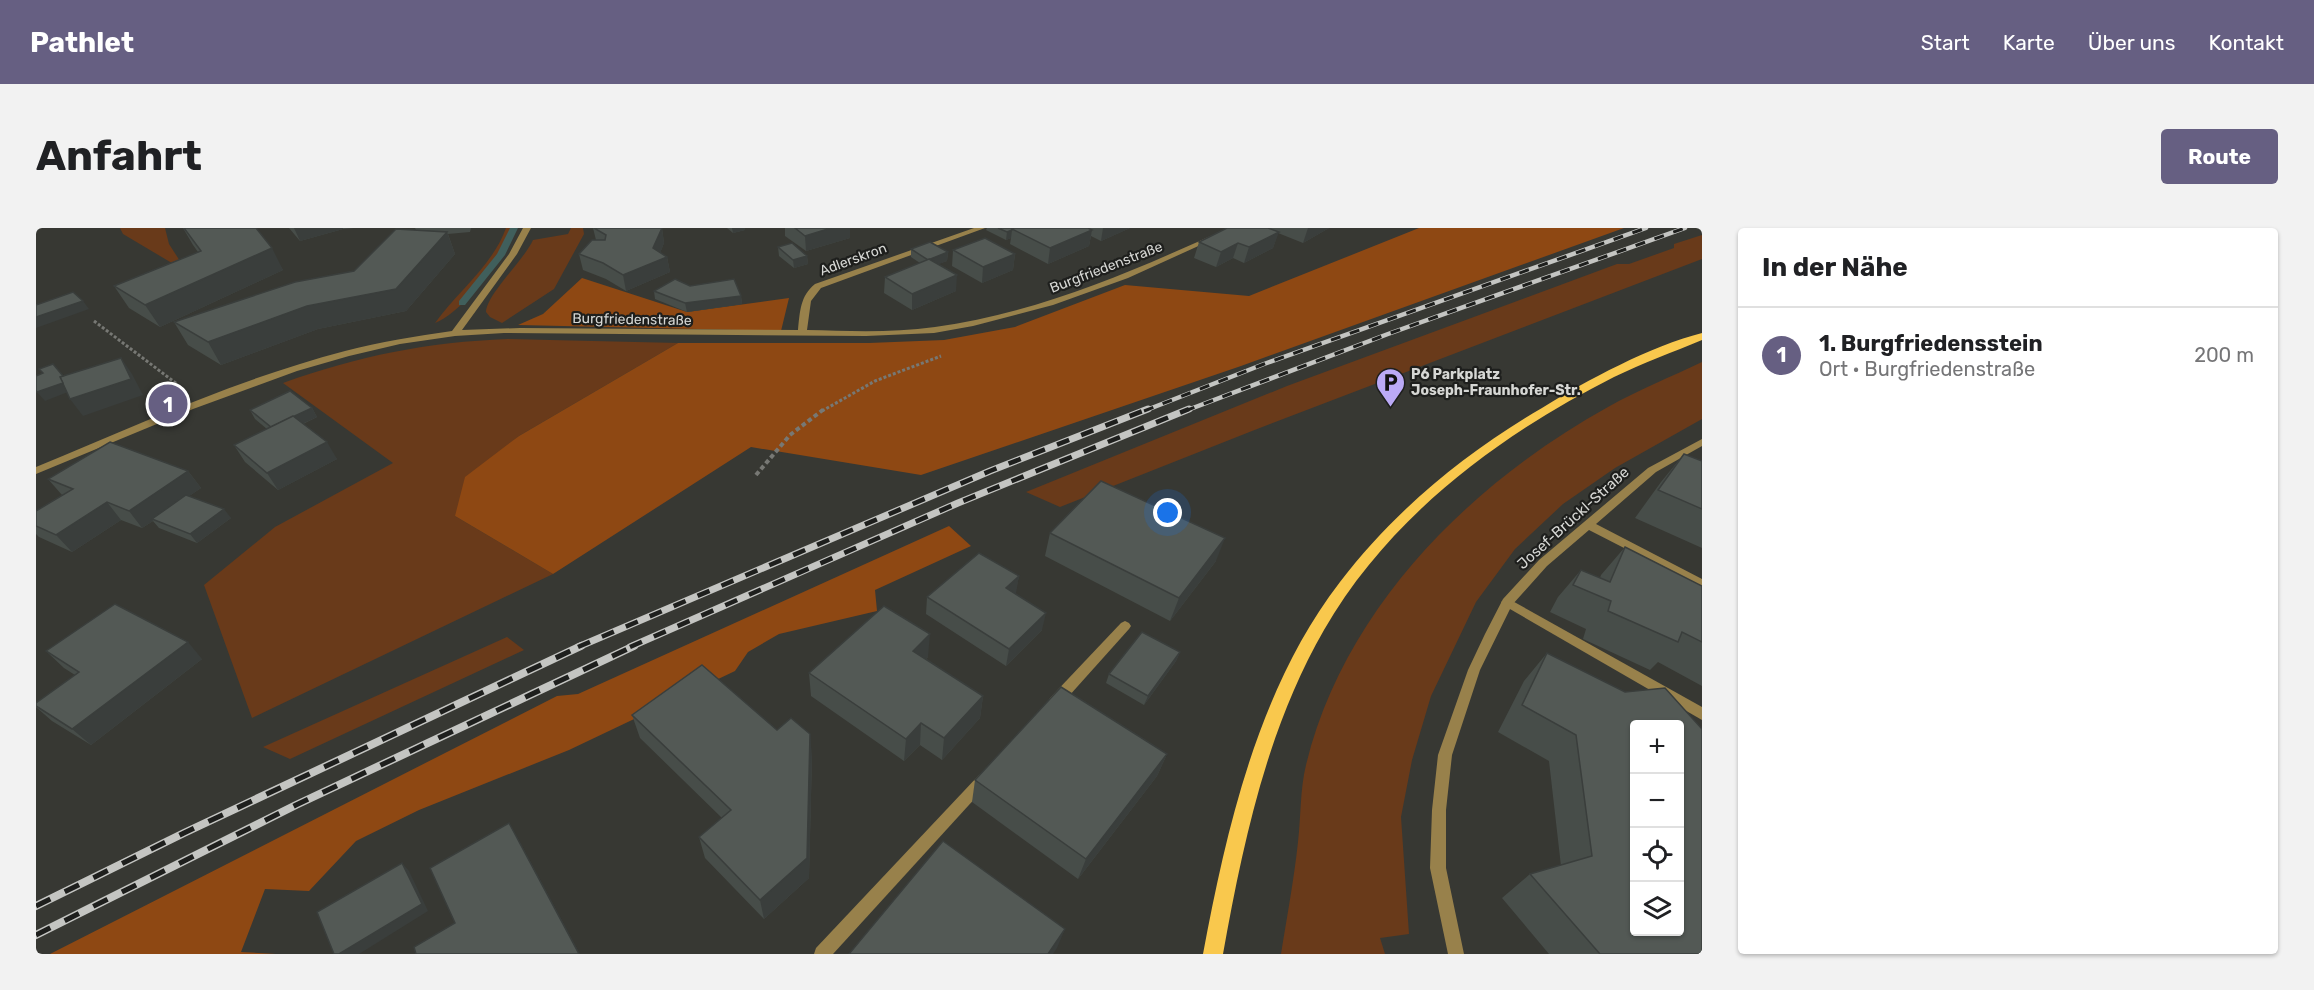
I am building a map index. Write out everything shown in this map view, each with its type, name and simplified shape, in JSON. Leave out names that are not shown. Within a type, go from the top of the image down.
[{"type":"main road","points":[[1213,954],[1241,826],[1265,747],[1318,627],[1346,587],[1384,540],[1414,509],[1468,462],[1611,374],[1702,336]]},
{"type":"street","points":[[456,332],[513,254],[527,228]]},
{"type":"street","name":"Adlerskron","points":[[802,333],[806,301],[809,294],[818,286],[981,228]]},
{"type":"street","name":"Burgfriedenstraße","points":[[36,471],[298,367],[382,344],[456,332],[491,330],[899,333],[972,324],[1106,284],[1234,228]]},
{"type":"street","name":"Josef-Brückl-Straße","points":[[1456,954],[1438,868],[1439,810],[1445,755],[1474,670],[1507,602],[1543,563],[1631,487],[1675,455],[1702,442]]},
{"type":"street","points":[[1675,455],[1693,464]]},
{"type":"street","points":[[1588,525],[1702,584]]},
{"type":"street","points":[[1507,602],[1702,714]]},
{"type":"street","points":[[1046,712],[1125,626]]},
{"type":"street","points":[[822,954],[998,764]]},
{"type":"path","points":[[94,321],[182,388]]},
{"type":"path","points":[[756,475],[782,443],[814,416],[890,375],[944,355]]},
{"type":"shaded area","points":[[120,228],[165,228],[169,244],[187,272],[123,234]]},
{"type":"shaded area","points":[[506,228],[514,228],[501,254],[482,282],[459,307],[435,323],[493,254]]},
{"type":"shaded area","points":[[571,228],[583,228],[584,234],[554,289],[502,323],[490,317],[486,312],[492,296],[533,240],[568,234]]},
{"type":"shaded area","points":[[1419,228],[1624,228],[1241,366],[921,475],[751,447],[553,574],[455,516],[465,477],[519,436],[678,343],[869,343],[944,340],[1015,327],[1125,285],[1249,296]]},
{"type":"shaded area","points":[[1702,235],[1702,259],[1060,507],[1026,492],[1287,386],[1617,264],[1629,264],[1674,248],[1674,244]]},
{"type":"shaded area","points":[[582,278],[687,312],[789,298],[781,331],[518,325],[543,314]]},
{"type":"shaded area","points":[[508,339],[678,343],[519,436],[504,449],[455,516],[553,574],[252,718],[204,585],[275,527],[393,463],[283,383],[339,365],[394,352],[450,343]]},
{"type":"shaded area","points":[[1702,362],[1702,419],[1615,468],[1563,504],[1515,549],[1476,602],[1431,696],[1412,760],[1401,817],[1409,934],[1380,938],[1385,954],[1281,954],[1296,856],[1306,765],[1324,708],[1350,654],[1382,603],[1420,556],[1462,512],[1508,473],[1557,438],[1608,407]]},
{"type":"shaded area","points":[[949,526],[971,546],[875,590],[877,611],[779,634],[748,652],[735,671],[569,750],[419,810],[356,841],[309,891],[265,889],[241,952],[276,954],[50,954],[557,696],[578,694]]},
{"type":"shaded area","points":[[507,637],[524,650],[290,759],[263,747]]},
{"type":"building","points":[[184,228],[256,228],[272,248],[145,305],[114,286],[201,251]]},
{"type":"building","points":[[594,228],[662,228],[653,248],[667,257],[623,275],[603,263],[579,254],[592,240],[605,240],[606,235]]},
{"type":"building","points":[[795,228],[831,228],[805,236]]},
{"type":"building","points":[[998,228],[1014,228],[1007,232]]},
{"type":"building","points":[[1088,228],[1092,230],[1050,248],[1012,229]]},
{"type":"building","points":[[1227,228],[1268,228],[1279,232],[1249,247],[1238,243],[1221,252],[1199,242]]},
{"type":"building","points":[[396,229],[447,232],[396,289],[307,306],[208,342],[174,322],[295,282],[354,271]]},
{"type":"building","points":[[985,238],[1015,254],[983,267],[953,250]]},
{"type":"building","points":[[930,242],[948,252],[928,260],[911,249]]},
{"type":"building","points":[[792,243],[807,256],[793,260],[778,247]]},
{"type":"building","points":[[929,259],[957,275],[912,294],[885,277]]},
{"type":"building","points":[[675,279],[690,286],[734,279],[741,296],[685,303],[654,291]]},
{"type":"building","points":[[73,292],[83,301],[36,317],[36,305]]},
{"type":"building","points":[[121,358],[131,379],[70,399],[60,377]]},
{"type":"building","points":[[53,364],[63,376],[60,377],[63,383],[37,392],[36,376],[43,373],[39,369]]},
{"type":"building","points":[[290,391],[312,408],[271,427],[250,410]]},
{"type":"building","points":[[293,416],[327,442],[267,473],[234,445]]},
{"type":"building","points":[[110,442],[188,471],[129,511],[107,502],[56,535],[36,526],[36,511],[73,489],[48,479]]},
{"type":"building","points":[[1684,454],[1702,461],[1702,509],[1658,490]]},
{"type":"building","points":[[1101,481],[1225,538],[1179,598],[1050,533]]},
{"type":"building","points":[[186,495],[224,509],[190,534],[152,519]]},
{"type":"building","points":[[1625,547],[1702,586],[1702,642],[1682,632],[1678,642],[1608,611],[1611,601],[1573,585],[1581,570],[1610,582]]},
{"type":"building","points":[[979,553],[1019,576],[1006,588],[1046,613],[1009,649],[927,597]]},
{"type":"building","points":[[115,604],[188,642],[72,729],[36,706],[36,703],[79,672],[46,651]]},
{"type":"building","points":[[884,606],[930,634],[913,651],[983,696],[944,738],[921,723],[906,739],[809,673]]},
{"type":"building","points":[[1142,632],[1180,652],[1148,696],[1109,674]]},
{"type":"building","points":[[1547,653],[1625,692],[1665,688],[1702,729],[1702,954],[1600,954],[1530,874],[1592,856],[1576,735],[1522,705]]},
{"type":"building","points":[[702,665],[777,730],[791,718],[810,734],[807,858],[760,900],[699,837],[731,810],[632,715]]},
{"type":"building","points":[[1061,687],[1167,754],[1086,859],[975,780]]},
{"type":"building","points":[[509,823],[579,954],[416,954],[414,947],[455,923],[430,868]]},
{"type":"building","points":[[943,841],[1065,929],[1048,954],[849,954]]},
{"type":"building","points":[[402,863],[422,904],[339,954],[334,954],[317,912]]},
{"type":"waterway","points":[[462,303],[501,255],[514,228]]},
{"type":"railway","points":[[1144,411],[1264,364],[1646,228]]},
{"type":"railway","points":[[1185,411],[1388,334],[1685,228]]},
{"type":"railway","points":[[578,647],[990,471],[1148,409]]},
{"type":"railway","points":[[630,647],[958,503],[1189,409]]},
{"type":"railway","points":[[36,906],[184,833],[581,646]]},
{"type":"railway","points":[[36,935],[296,805],[634,646]]},
{"type":"place","name":"1. Burgfriedensstein","points":[[168,404]]},
{"type":"place","name":"P6 Parkplatz Joseph-Fraunhofer-Str.","points":[[1390,408]]}]
